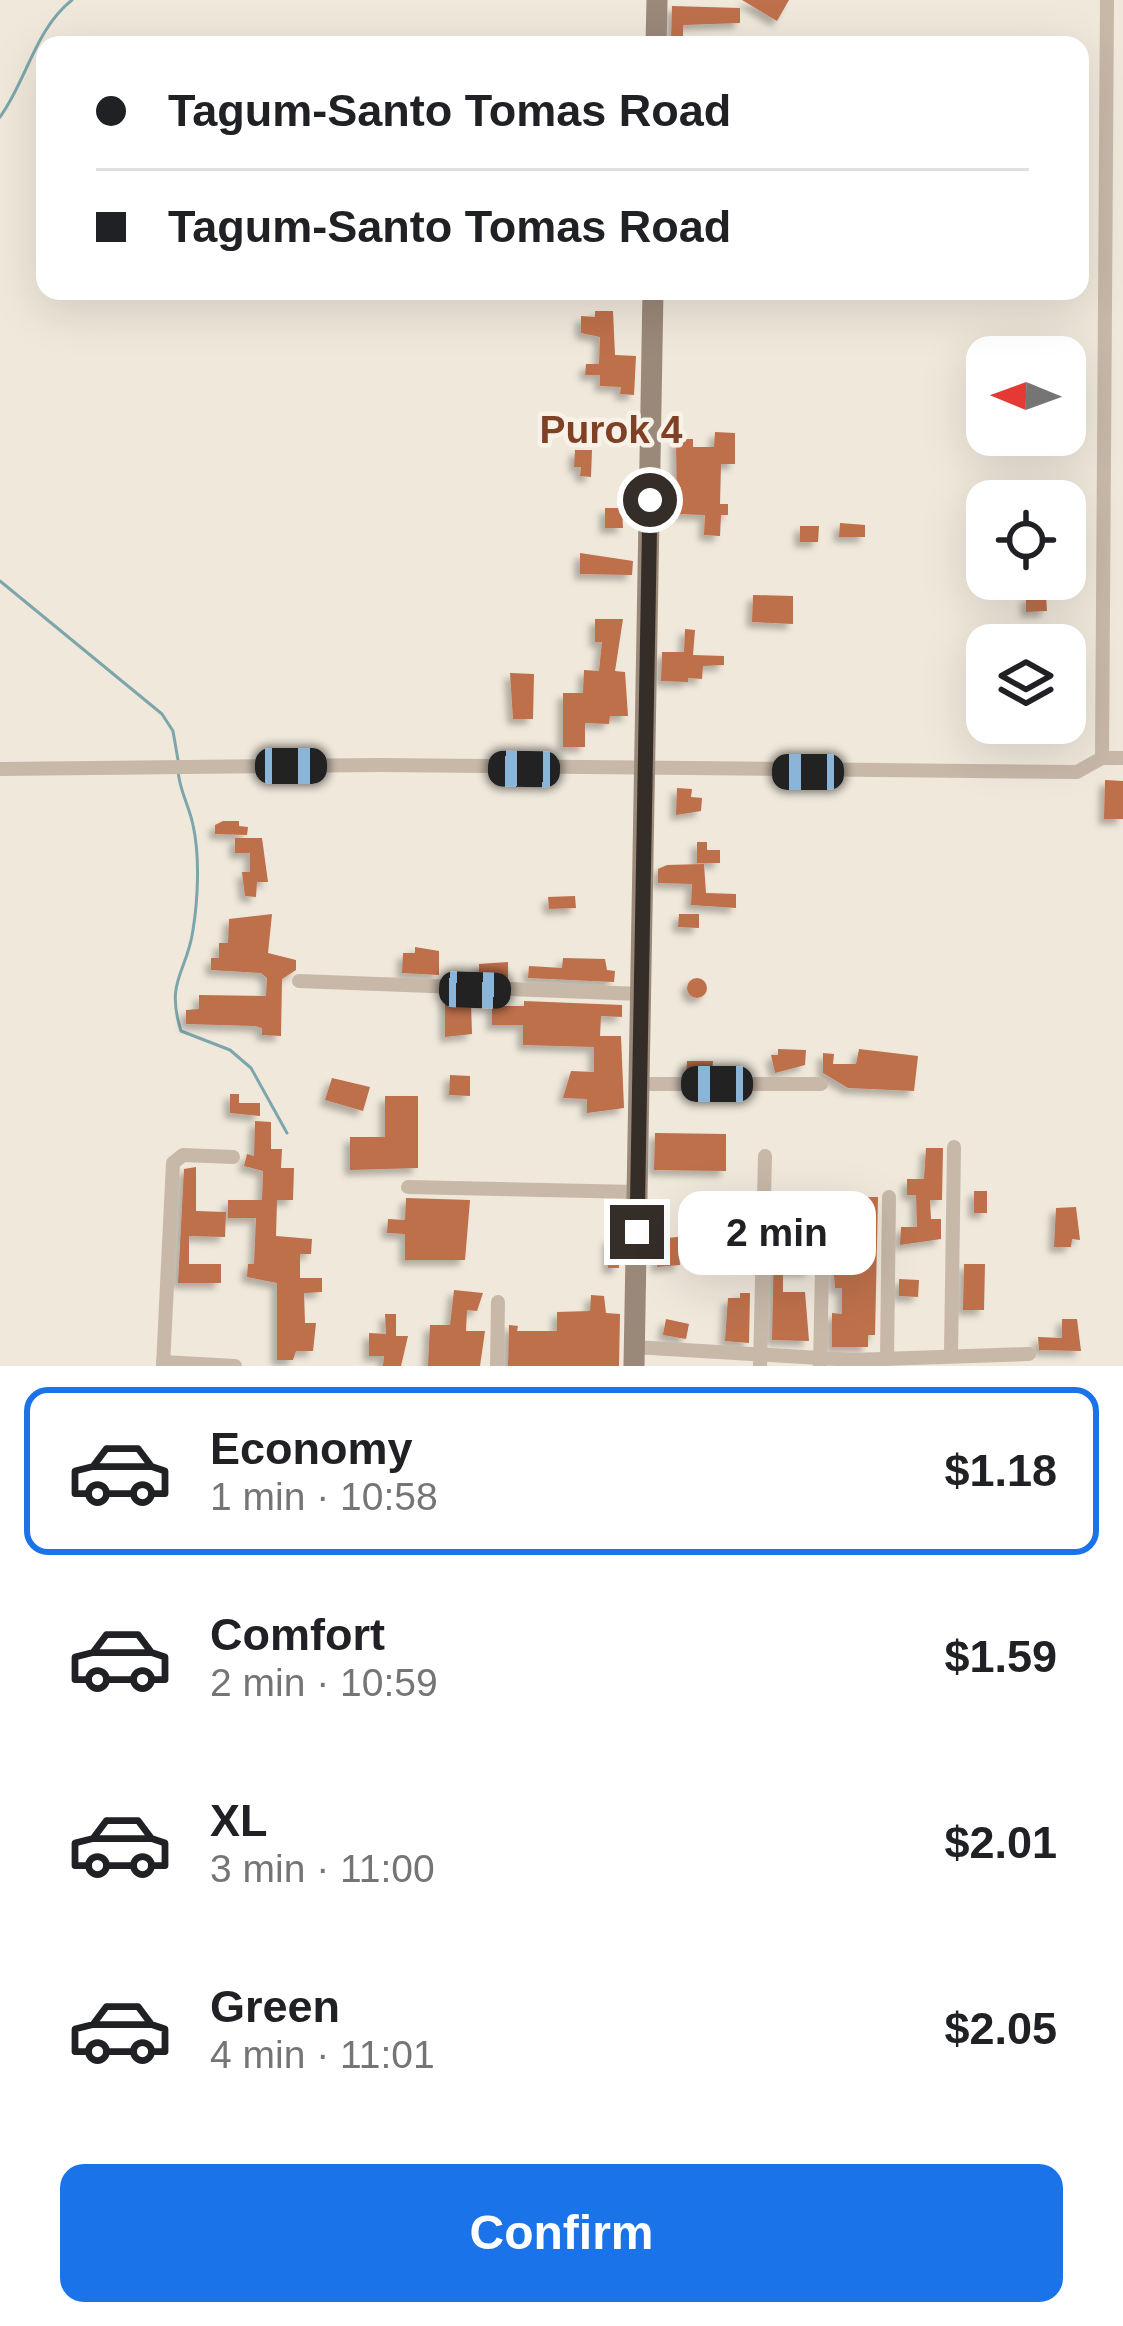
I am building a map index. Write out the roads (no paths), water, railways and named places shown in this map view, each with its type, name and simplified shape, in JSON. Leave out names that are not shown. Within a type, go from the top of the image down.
[{"type":"main road","points":[[656,36],[657,0]]},
{"type":"main road","points":[[634,1356],[653,300]]},
{"type":"street","points":[[1102,758],[1107,0]]},
{"type":"street","points":[[0,769],[1077,772],[1102,758],[1123,758]]},
{"type":"street","points":[[299,982],[641,994]]},
{"type":"street","points":[[640,1084],[821,1084]]},
{"type":"street","points":[[951,1354],[954,1147]]},
{"type":"street","points":[[233,1157],[183,1155],[173,1163],[163,1364],[236,1366]]},
{"type":"street","points":[[760,1360],[765,1156]]},
{"type":"street","points":[[408,1187],[638,1192]]},
{"type":"street","points":[[887,1359],[889,1197]]},
{"type":"street","points":[[820,1362],[823,1220]]},
{"type":"street","points":[[497,1366],[498,1302]]},
{"type":"street","points":[[634,1356],[820,1362],[1029,1354]]},
{"type":"waterway","points":[[42,36],[72,0]]},
{"type":"waterway","points":[[0,117],[36,48]]},
{"type":"waterway","points":[[0,581],[162,714],[173,731],[178,760]]},
{"type":"waterway","points":[[178,770],[193,825],[197,864],[193,930],[176,988],[181,1031],[230,1050],[251,1068],[287,1133]]},
{"type":"district","name":"Purok 4","points":[[611,429]]}]
